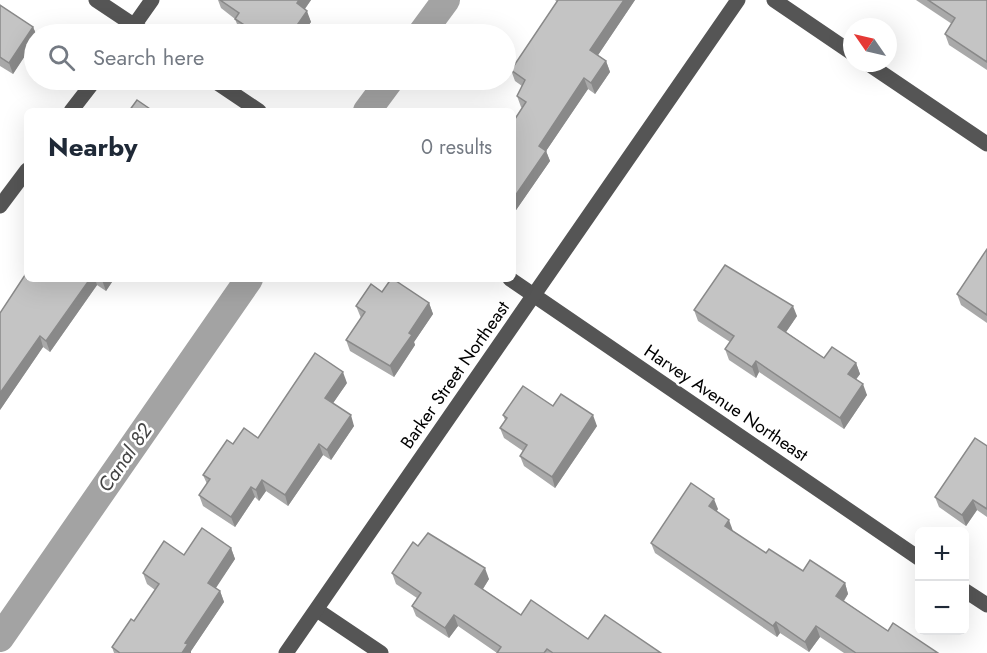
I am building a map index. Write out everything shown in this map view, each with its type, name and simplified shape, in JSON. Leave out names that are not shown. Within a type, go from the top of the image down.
[{"type":"street","points":[[96,0],[127,24]]},
{"type":"street","points":[[141,24],[152,0]]},
{"type":"street","name":"Barker Street Northeast","points":[[286,653],[738,0]]},
{"type":"street","points":[[774,0],[843,47]]},
{"type":"street","points":[[880,72],[987,144]]},
{"type":"street","points":[[73,108],[87,90]]},
{"type":"street","points":[[228,90],[255,108]]},
{"type":"street","points":[[0,206],[24,174]]},
{"type":"street","name":"Harvey Avenue Northeast","points":[[514,282],[915,556]]},
{"type":"street","points":[[969,593],[987,605]]},
{"type":"street","points":[[317,610],[381,653]]},
{"type":"building","points":[[220,0],[299,0],[297,3],[307,11],[298,24],[243,24],[235,19],[239,13]]},
{"type":"building","points":[[558,0],[624,0],[590,50],[606,61],[591,83],[584,78],[539,146],[546,151],[516,195],[516,117],[526,102],[517,96],[525,80],[516,74],[516,63]]},
{"type":"building","points":[[928,0],[987,0],[987,62],[945,34],[955,18]]},
{"type":"building","points":[[0,5],[28,24],[24,24],[24,40],[9,63],[0,57]]},
{"type":"building","points":[[137,100],[149,108],[131,108]]},
{"type":"building","points":[[987,249],[987,315],[957,294]]},
{"type":"building","points":[[725,265],[793,306],[778,327],[824,358],[832,347],[856,363],[848,374],[863,384],[840,418],[756,361],[752,367],[725,349],[734,336],[694,310]]},
{"type":"building","points":[[24,277],[24,282],[88,282],[46,341],[40,336],[0,393],[0,313]]},
{"type":"building","points":[[389,282],[398,282],[429,303],[409,333],[412,335],[390,366],[346,340],[365,312],[356,306],[371,284],[382,292]]},
{"type":"building","points":[[315,353],[343,372],[325,398],[351,415],[327,450],[319,444],[285,495],[262,480],[256,490],[251,487],[231,517],[199,495],[210,479],[203,475],[227,440],[233,444],[244,428],[258,438]]},
{"type":"building","points":[[523,386],[553,406],[561,394],[593,415],[552,477],[520,456],[527,445],[500,428],[507,418],[503,415]]},
{"type":"building","points":[[975,438],[987,446],[987,509],[973,500],[962,515],[935,497]]},
{"type":"building","points":[[691,483],[714,499],[709,506],[729,520],[725,526],[766,553],[769,549],[803,571],[810,560],[845,583],[836,596],[888,631],[893,623],[938,653],[856,653],[816,626],[805,642],[776,622],[773,626],[651,543]]},
{"type":"building","points":[[202,528],[231,548],[208,583],[220,591],[185,643],[188,644],[182,653],[120,653],[112,647],[131,619],[134,621],[159,584],[143,573],[164,541],[184,555]]},
{"type":"building","points":[[428,533],[485,568],[475,584],[521,615],[531,600],[588,639],[605,615],[661,653],[553,653],[547,649],[544,653],[497,653],[501,647],[454,615],[445,628],[412,606],[421,593],[392,573],[413,542],[418,546]]},
{"type":"waterway","name":"Canal 82","points":[[428,24],[446,0]]},
{"type":"waterway","name":"Canal 82","points":[[369,108],[383,90]]},
{"type":"waterway","name":"Canal 82","points":[[0,638],[247,282]]}]
